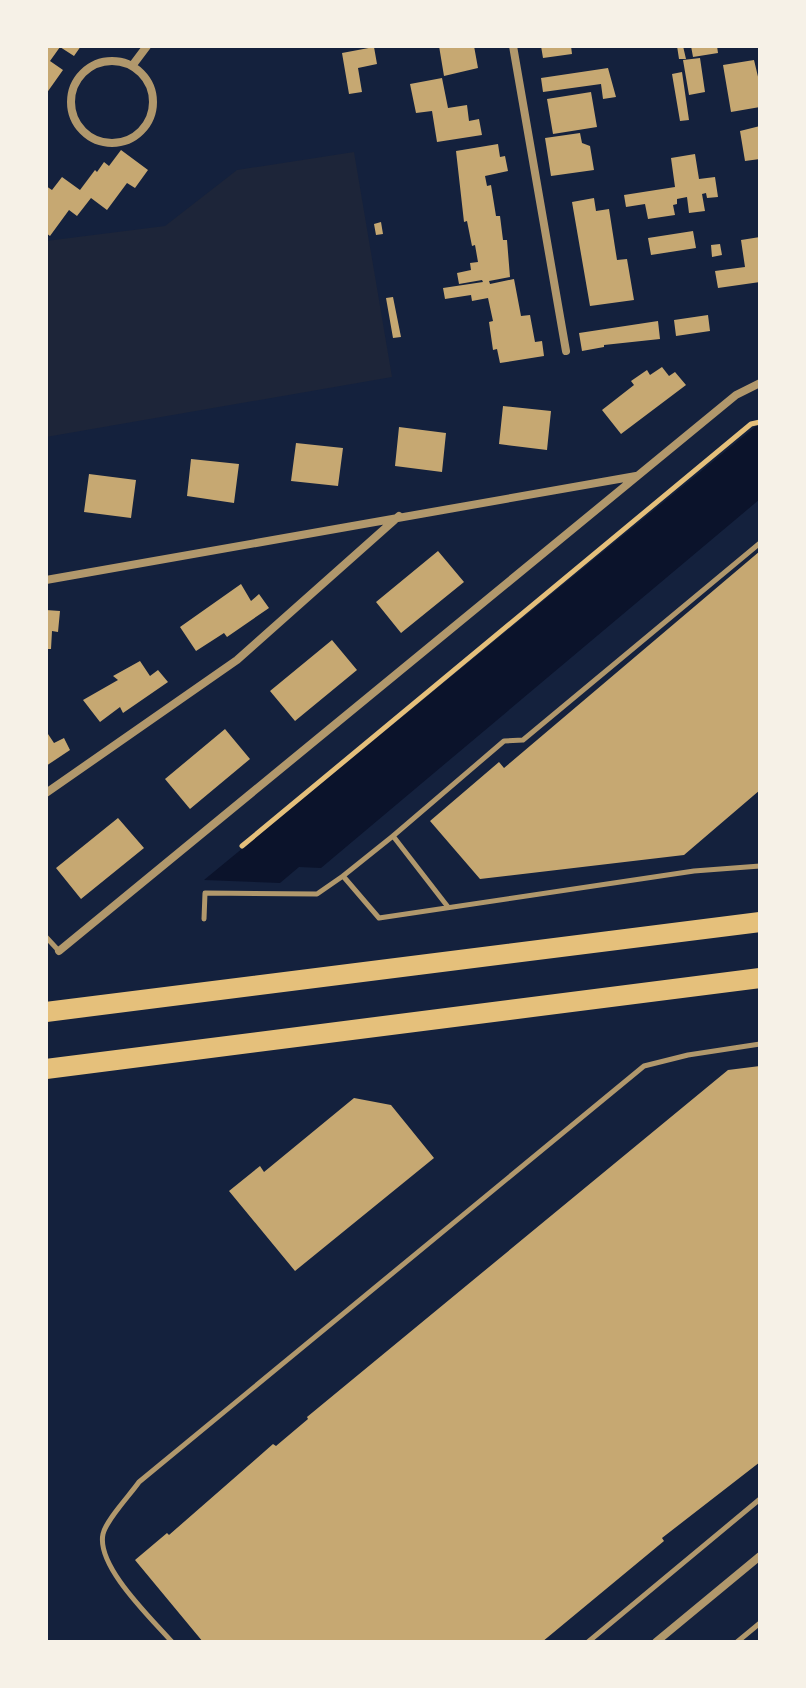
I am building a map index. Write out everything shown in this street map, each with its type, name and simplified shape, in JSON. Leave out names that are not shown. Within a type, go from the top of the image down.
[{"type":"highway","points":[[46,1012],[760,922]]},
{"type":"highway","points":[[46,1069],[760,978]]},
{"type":"street","points":[[132,66],[147,46]]},
{"type":"street","points":[[513,46],[566,351]]},
{"type":"street","points":[[120,61],[132,66],[143,74],[151,87],[154,101],[144,128],[120,142],[92,138],[74,118],[72,93],[76,81],[95,64],[120,61]]},
{"type":"street","points":[[59,951],[736,395],[760,383]]},
{"type":"street","points":[[46,580],[637,476]]},
{"type":"street","points":[[46,793],[237,660],[400,516]]},
{"type":"street","points":[[656,1642],[760,1556]]},
{"type":"lane","points":[[204,919],[205,893],[317,894],[393,836],[504,741],[523,740],[760,543]]},
{"type":"lane","points":[[393,836],[449,907]]},
{"type":"lane","points":[[343,876],[379,918],[694,871],[760,866]]},
{"type":"lane","points":[[46,937],[59,951]]},
{"type":"lane","points":[[172,1642],[116,1576],[102,1550],[103,1531],[139,1482],[644,1066],[688,1055],[760,1044]]},
{"type":"lane","points":[[588,1642],[760,1499]]},
{"type":"lane","points":[[737,1642],[760,1623]]},
{"type":"path","points":[[242,846],[751,424],[760,422]]},
{"type":"shaded area","points":[[354,152],[392,377],[46,437],[46,241],[165,226],[237,170]]},
{"type":"shaded area","points":[[760,425],[760,499],[321,868],[299,867],[280,883],[204,880],[756,426]]},
{"type":"building","points":[[46,46],[81,46],[74,56],[60,47],[50,61],[63,70],[46,94]]},
{"type":"building","points":[[439,46],[474,46],[478,68],[444,76]]},
{"type":"building","points":[[541,46],[571,46],[572,54],[543,58]]},
{"type":"building","points":[[677,46],[683,46],[686,59],[679,59]]},
{"type":"building","points":[[691,46],[717,46],[718,53],[693,57]]},
{"type":"building","points":[[374,47],[377,64],[358,68],[362,92],[349,94],[342,53]]},
{"type":"building","points":[[700,58],[705,92],[689,95],[683,60]]},
{"type":"building","points":[[754,60],[760,85],[760,107],[731,112],[723,65]]},
{"type":"building","points":[[608,68],[616,97],[603,99],[601,84],[543,92],[541,78]]},
{"type":"building","points":[[682,72],[689,120],[680,121],[672,74]]},
{"type":"building","points":[[442,78],[448,108],[467,105],[469,121],[479,119],[482,135],[437,142],[432,111],[416,113],[410,84]]},
{"type":"building","points":[[591,92],[597,127],[553,134],[547,99]]},
{"type":"building","points":[[760,126],[760,159],[745,161],[740,131]]},
{"type":"building","points":[[580,133],[582,143],[590,146],[594,170],[551,176],[545,138]]},
{"type":"building","points":[[498,144],[500,157],[505,156],[508,171],[485,176],[487,186],[491,185],[496,216],[500,216],[503,240],[507,240],[510,277],[489,281],[490,284],[514,279],[521,316],[530,315],[535,342],[542,341],[544,356],[500,363],[497,349],[493,350],[489,322],[493,321],[488,298],[472,301],[471,295],[445,299],[443,288],[483,282],[459,284],[457,273],[471,270],[470,263],[478,262],[467,221],[464,222],[456,151]]},
{"type":"building","points":[[121,150],[148,170],[135,188],[127,183],[107,210],[91,198],[77,216],[69,210],[50,236],[46,233],[46,186],[52,190],[62,177],[80,190],[95,170],[97,172],[104,162],[109,166]]},
{"type":"building","points":[[695,154],[699,179],[715,177],[718,197],[707,198],[706,193],[702,194],[705,211],[689,213],[687,197],[677,199],[677,204],[673,205],[675,215],[648,219],[645,204],[626,207],[624,195],[675,187],[671,158]]},
{"type":"building","points":[[594,198],[596,211],[609,209],[617,260],[627,259],[634,300],[590,306],[572,202]]},
{"type":"building","points":[[381,222],[383,234],[376,235],[374,224]]},
{"type":"building","points":[[693,231],[696,248],[651,255],[648,238]]},
{"type":"building","points":[[760,237],[760,282],[718,288],[715,271],[745,267],[741,240]]},
{"type":"building","points":[[720,244],[722,255],[712,257],[711,245]]},
{"type":"building","points":[[393,297],[401,337],[393,338],[386,298]]},
{"type":"building","points":[[708,315],[710,331],[676,336],[674,320]]},
{"type":"building","points":[[658,321],[660,339],[604,345],[582,351],[579,333]]},
{"type":"building","points":[[662,367],[669,376],[675,372],[686,385],[621,434],[602,410],[634,385],[631,381],[647,370],[650,375]]},
{"type":"building","points":[[503,406],[551,411],[547,450],[499,444]]},
{"type":"building","points":[[399,427],[446,433],[442,472],[395,466]]},
{"type":"building","points":[[296,443],[343,448],[338,486],[291,481]]},
{"type":"building","points":[[191,459],[239,464],[234,503],[187,496]]},
{"type":"building","points":[[89,474],[136,480],[131,518],[84,512]]},
{"type":"building","points":[[438,551],[464,582],[401,633],[376,602]]},
{"type":"building","points":[[760,551],[760,790],[684,855],[480,879],[430,821],[499,762],[504,768]]},
{"type":"building","points":[[241,584],[251,601],[259,594],[269,608],[227,637],[224,633],[196,651],[180,627]]},
{"type":"building","points":[[46,610],[60,611],[58,632],[52,631],[51,649],[46,649]]},
{"type":"building","points":[[332,640],[357,670],[295,721],[270,691]]},
{"type":"building","points":[[140,661],[150,676],[158,670],[168,682],[123,713],[120,707],[100,722],[83,700],[118,680],[113,676]]},
{"type":"building","points":[[225,729],[250,759],[190,809],[165,779]]},
{"type":"building","points":[[46,731],[54,743],[64,738],[70,750],[46,766]]},
{"type":"building","points":[[118,818],[144,848],[81,899],[56,868]]},
{"type":"building","points":[[760,1066],[760,1462],[662,1538],[664,1541],[542,1642],[203,1642],[135,1560],[728,1070]]},
{"type":"building","points":[[354,1098],[391,1105],[434,1158],[295,1271],[229,1191],[260,1166],[264,1172]]}]
